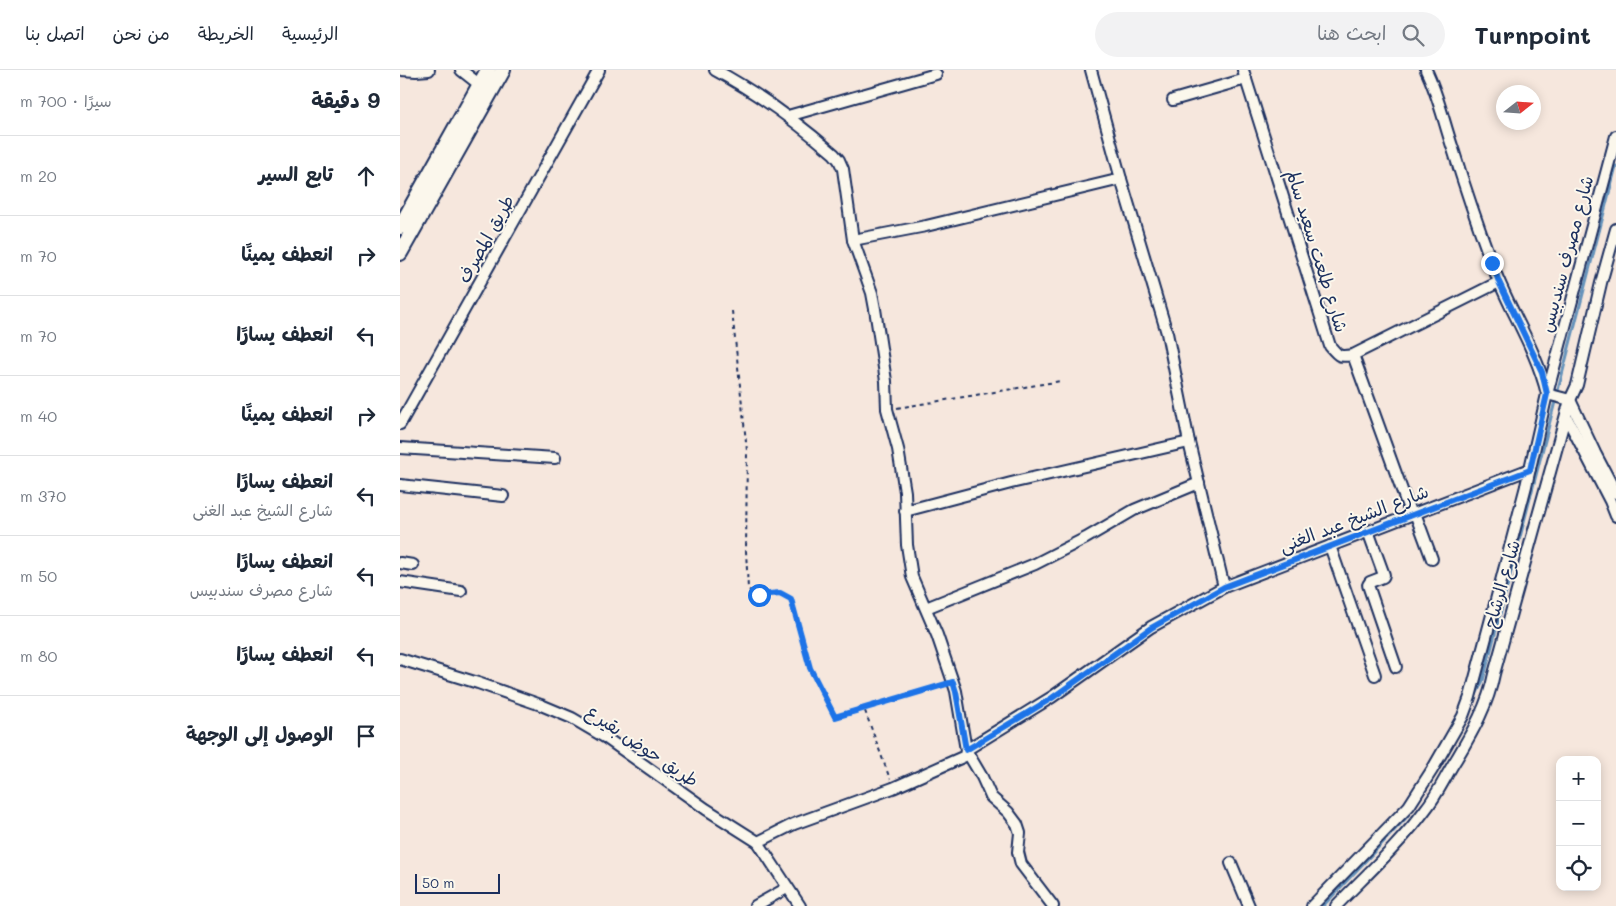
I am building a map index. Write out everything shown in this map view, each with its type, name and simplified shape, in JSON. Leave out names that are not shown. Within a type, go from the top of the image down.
[{"type":"main road","points":[[400,226],[488,70]]},
{"type":"main road","points":[[400,252],[503,70]]},
{"type":"street","points":[[401,70],[429,70]]},
{"type":"street","points":[[461,70],[480,85]]},
{"type":"street","name":"طريق المصرف","points":[[400,424],[599,70]]},
{"type":"street","points":[[715,70],[755,93],[788,116],[840,160],[844,169],[853,240],[872,293],[886,381],[887,409],[898,449],[905,492],[909,561],[912,577],[926,608],[953,682],[966,750],[991,797],[1008,812],[1017,824],[1020,833],[1018,852],[1021,864],[1053,906]]},
{"type":"street","points":[[1091,70],[1121,180],[1167,333],[1189,442],[1224,587]]},
{"type":"street","points":[[1426,70],[1499,282],[1542,372],[1547,394],[1570,400],[1616,493]]},
{"type":"street","points":[[788,116],[936,74]]},
{"type":"street","points":[[1173,100],[1244,74]]},
{"type":"street","name":"شارع طلعت سعيد سالم","points":[[1244,74],[1330,346],[1337,355],[1343,357],[1353,355],[1499,282]]},
{"type":"street","name":"شارع مصرف سندبيس","points":[[1530,470],[1547,394],[1616,136]]},
{"type":"street","points":[[853,240],[926,226],[1121,180]]},
{"type":"street","name":"شارع الرشاح","points":[[1336,906],[1413,826],[1425,810],[1476,726],[1491,692],[1494,674],[1570,400],[1577,385],[1616,229]]},
{"type":"street","points":[[1353,355],[1432,559]]},
{"type":"street","points":[[1566,416],[1616,516]]},
{"type":"street","points":[[905,511],[1026,479],[1189,442]]},
{"type":"street","points":[[400,448],[555,458]]},
{"type":"street","name":"شارع الرشاح","points":[[1312,906],[1409,806],[1463,716],[1530,470]]},
{"type":"street","name":"شارع الشيخ عبد الغنى","points":[[893,788],[965,756],[966,750],[1052,698],[1151,628],[1224,587],[1530,470]]},
{"type":"street","points":[[926,608],[1035,564],[1077,543],[1134,510],[1199,483]]},
{"type":"street","points":[[400,485],[503,496]]},
{"type":"street","points":[[1368,531],[1384,575],[1368,585],[1396,667]]},
{"type":"street","points":[[1330,546],[1375,675]]},
{"type":"street","points":[[400,563],[413,565]]},
{"type":"street","points":[[400,582],[460,591]]},
{"type":"street","name":"طريق حوض بقيرع","points":[[400,659],[478,683],[572,718],[606,738],[706,809],[758,842],[800,906]]},
{"type":"street","points":[[758,842],[794,824],[893,788]]},
{"type":"street","points":[[1231,863],[1249,906]]},
{"type":"street","points":[[755,906],[787,888]]},
{"type":"path","points":[[732,311],[747,451],[746,551],[748,589],[759,595],[780,593],[791,599],[808,663],[835,717],[864,710],[953,682]]},
{"type":"path","points":[[887,409],[1061,381]]},
{"type":"path","points":[[864,710],[893,788]]},
{"type":"waterway","points":[[1475,697],[1483,680],[1616,166]]},
{"type":"waterway","points":[[1428,785],[1442,763]]},
{"type":"waterway","points":[[1323,906],[1406,818],[1412,809]]},
{"type":"route","points":[[759,595],[780,593],[791,599],[810,668],[835,717],[864,710],[953,682],[966,750],[1052,698],[1133,639],[1224,587],[1530,470],[1547,394],[1542,372],[1499,282],[1492,263]]}]
